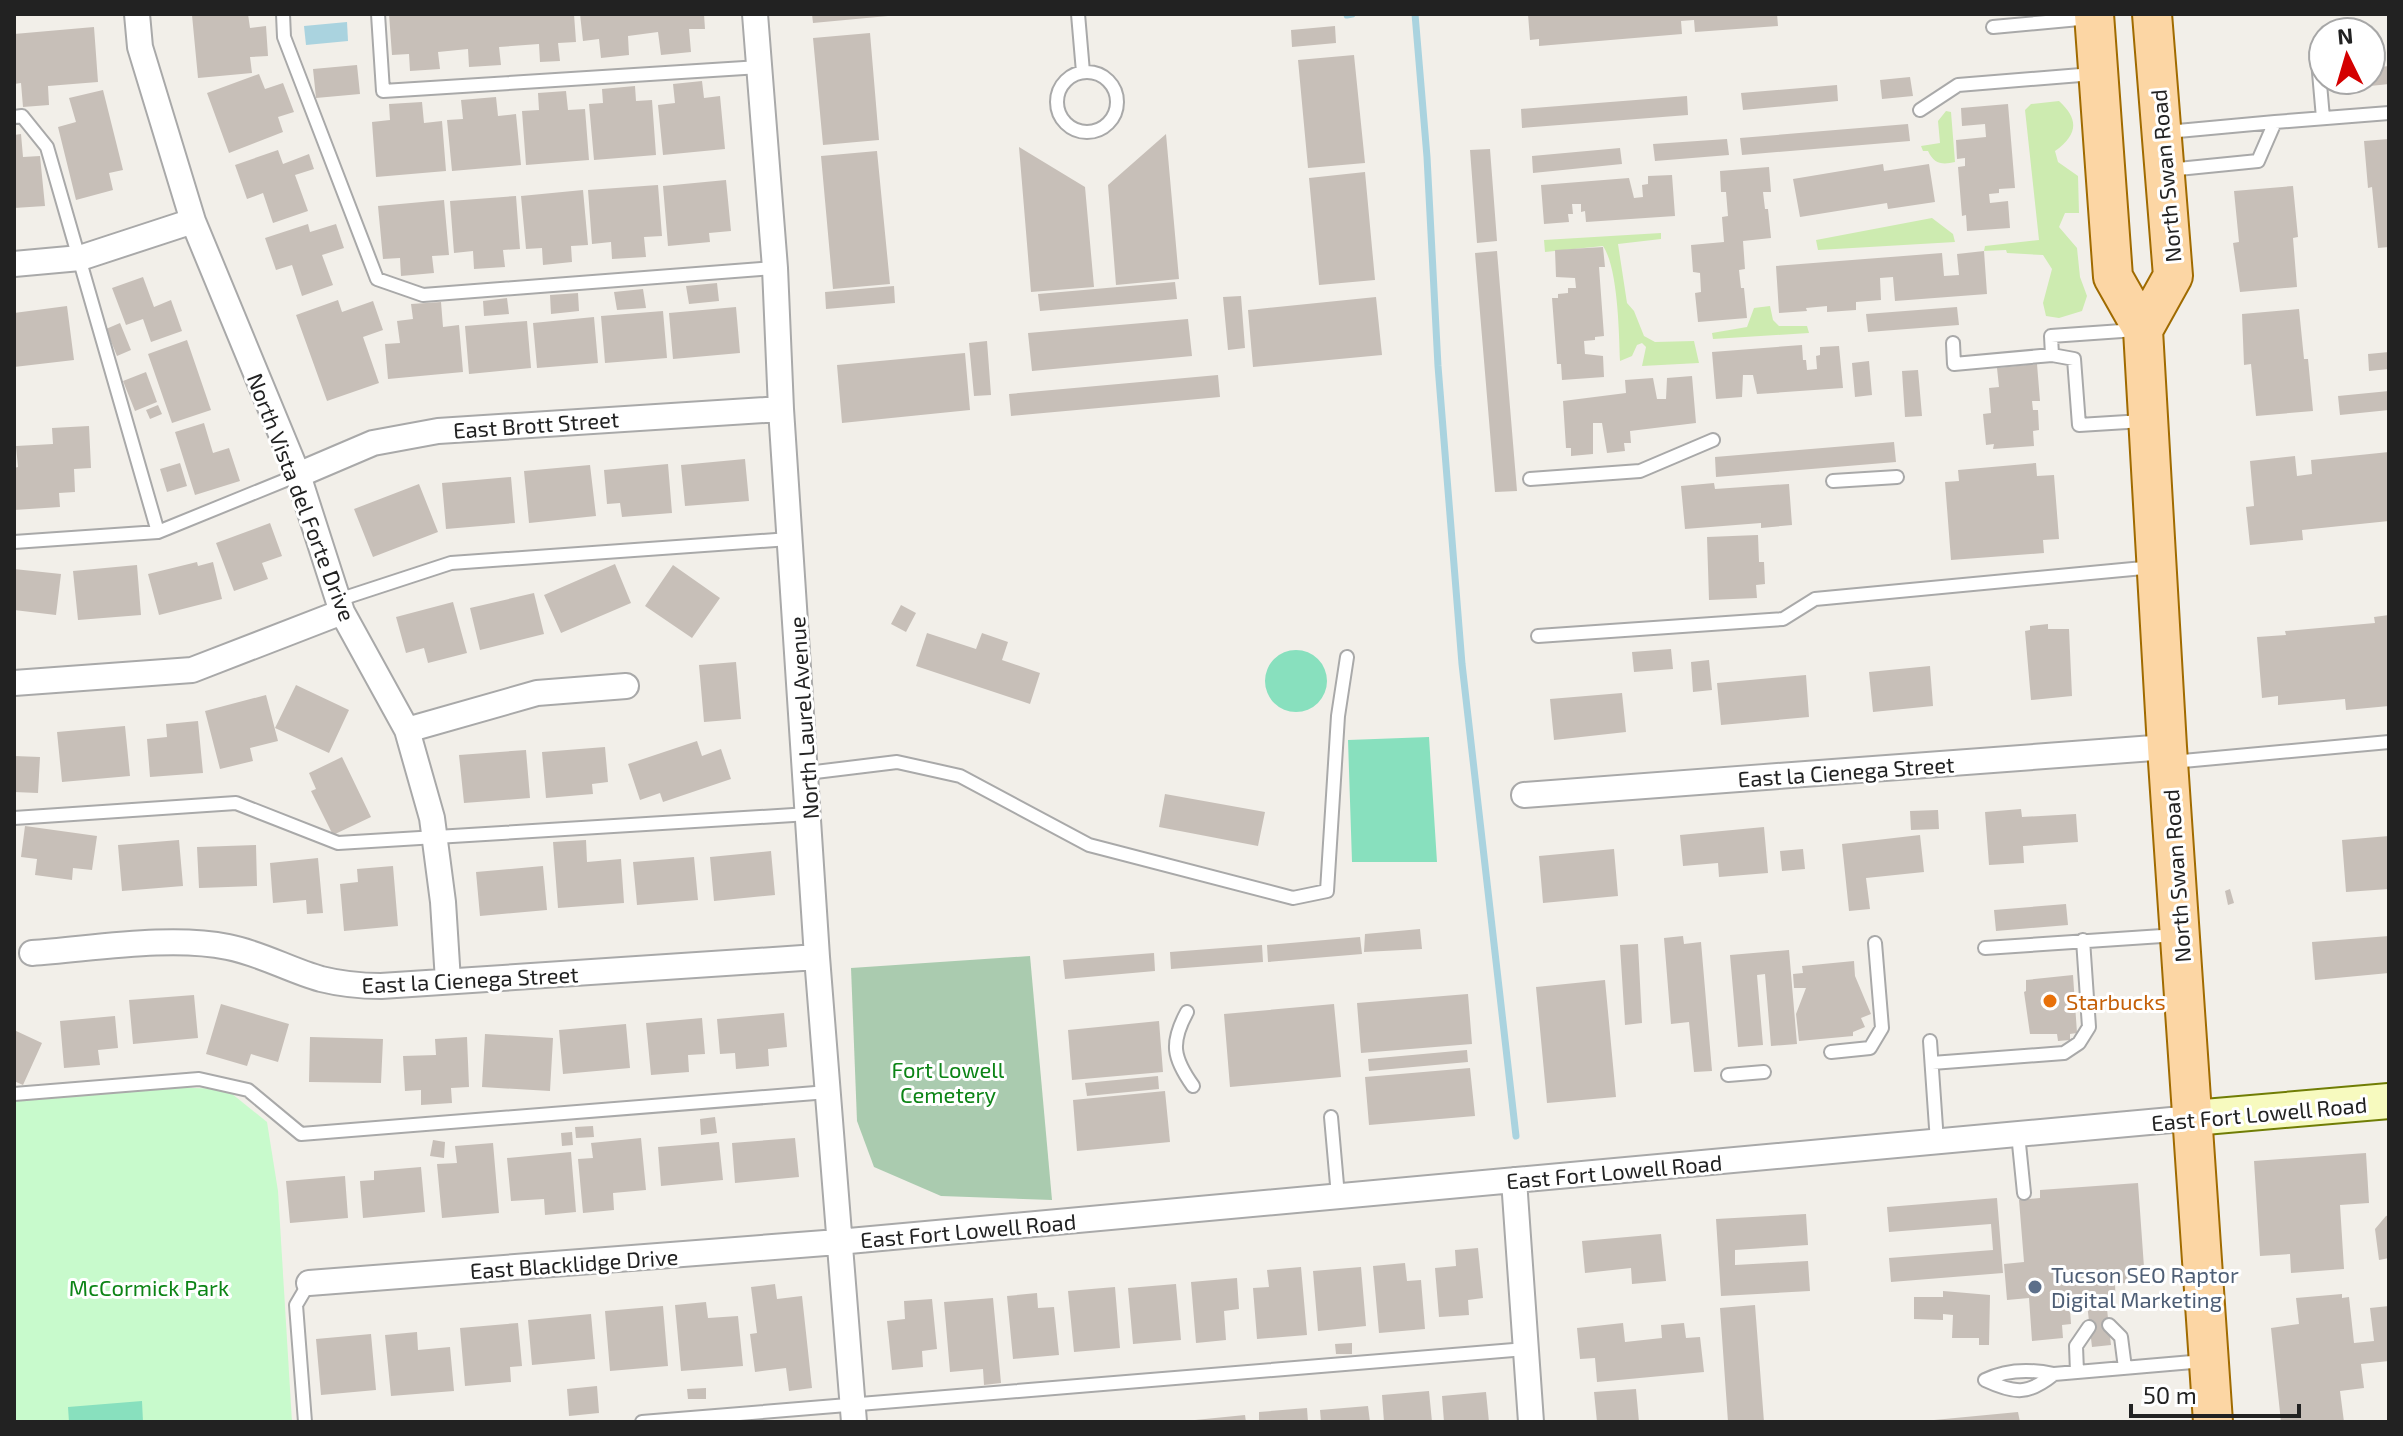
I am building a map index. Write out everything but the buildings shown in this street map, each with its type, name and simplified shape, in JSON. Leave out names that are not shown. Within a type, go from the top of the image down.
[{"type":"main road","name":"North Swan Road","points":[[2143,330],[2173,276],[2152,14]]},
{"type":"main road","name":"North Swan Road","points":[[2094,16],[2113,277],[2143,330],[2213,1422]]},
{"type":"street","name":"North Vista del Forte Drive","points":[[137,14],[140,47],[193,221],[298,475],[340,606],[407,730],[432,818],[443,902],[448,981]]},
{"type":"street","name":"North Laurel Avenue","points":[[755,14],[775,268],[781,409],[817,957],[853,1413]]},
{"type":"street","points":[[14,264],[80,258],[193,221]]},
{"type":"street","name":"East Brott Street","points":[[298,475],[373,443],[438,431],[781,409]]},
{"type":"street","points":[[14,683],[192,670],[340,606]]},
{"type":"street","points":[[407,730],[537,693],[626,686]]},
{"type":"street","name":"East la Cienega Street","points":[[1524,795],[2168,755]]},
{"type":"street","name":"East la Cienega Street","points":[[32,953],[195,943],[226,946],[258,955],[319,978],[351,985],[381,986],[817,957]]},
{"type":"street","name":"East Fort Lowell Road","points":[[838,1242],[2389,1101]]},
{"type":"street","points":[[1514,1180],[1531,1422]]},
{"type":"street","name":"East Blacklidge Drive","points":[[309,1283],[838,1242]]},
{"type":"lane","points":[[283,14],[284,37],[377,279],[423,295],[775,268]]},
{"type":"lane","points":[[378,14],[383,91],[760,67]]},
{"type":"lane","points":[[1078,14],[1083,72]]},
{"type":"lane","points":[[1993,27],[2094,16]]},
{"type":"lane","points":[[1083,72],[1103,76],[1116,91],[1118,101],[1112,121],[1095,132],[1085,133],[1066,124],[1057,106],[1061,88],[1074,75],[1083,72]]},
{"type":"lane","points":[[1920,110],[1958,85],[2099,74]]},
{"type":"lane","points":[[2321,96],[2323,118]]},
{"type":"lane","points":[[2162,133],[2389,113]]},
{"type":"lane","points":[[14,117],[22,116],[47,147],[158,532]]},
{"type":"lane","points":[[2164,170],[2258,161],[2275,122]]},
{"type":"lane","points":[[2052,355],[2051,336],[2143,330]]},
{"type":"lane","points":[[1953,343],[1954,364],[2052,355],[2074,359],[2079,425],[2148,421]]},
{"type":"lane","points":[[1530,479],[1640,471],[1713,440]]},
{"type":"lane","points":[[14,542],[158,532],[298,475]]},
{"type":"lane","points":[[1833,481],[1897,477]]},
{"type":"lane","points":[[340,606],[451,563],[790,539]]},
{"type":"lane","points":[[1538,636],[1783,619],[1815,599],[2157,567]]},
{"type":"lane","points":[[807,773],[897,762],[960,776],[1089,845],[1293,898],[1327,891],[1338,716],[1347,657]]},
{"type":"lane","points":[[2168,755],[2389,742]]},
{"type":"lane","points":[[14,818],[236,803],[338,843],[809,814]]},
{"type":"lane","points":[[1985,948],[2180,935]]},
{"type":"lane","points":[[1932,1063],[2064,1053],[2079,1043],[2089,1027],[2083,940]]},
{"type":"lane","points":[[1831,1052],[1870,1048],[1882,1028],[1875,943]]},
{"type":"lane","points":[[1187,1012],[1175,1034],[1178,1065],[1193,1086]]},
{"type":"lane","points":[[1930,1041],[1937,1142]]},
{"type":"lane","points":[[1728,1075],[1764,1072]]},
{"type":"lane","points":[[14,1094],[199,1079],[248,1090],[301,1134],[828,1092]]},
{"type":"lane","points":[[1331,1117],[1338,1196]]},
{"type":"lane","points":[[2018,1134],[2024,1193]]},
{"type":"lane","points":[[305,1422],[296,1305],[309,1283]]},
{"type":"lane","points":[[2109,1325],[2121,1337],[2125,1368]]},
{"type":"lane","points":[[2077,1372],[2076,1346],[2089,1327]]},
{"type":"lane","points":[[642,1422],[853,1413],[1526,1349]]},
{"type":"lane","points":[[2054,1374],[2209,1361]]},
{"type":"green space","points":[[2059,101],[2070,115],[2073,127],[2068,139],[2055,151],[2058,162],[2078,176],[2079,213],[2065,213],[2059,227],[2077,248],[2080,277],[2087,296],[2082,311],[2059,318],[2046,316],[2043,303],[2052,269],[2043,255],[2007,253],[2006,250],[1984,251],[1985,246],[2039,240],[2025,110],[2031,104]]},
{"type":"green space","points":[[1946,111],[1951,112],[1955,162],[1942,163],[1933,159],[1928,151],[1923,151],[1921,146],[1940,143],[1938,121]]},
{"type":"green space","points":[[1932,218],[1953,234],[1955,242],[1818,250],[1816,240]]},
{"type":"green space","points":[[1661,233],[1661,239],[1618,244],[1627,303],[1634,311],[1644,336],[1655,342],[1694,341],[1699,363],[1642,366],[1646,347],[1642,343],[1637,345],[1632,356],[1620,361],[1615,284],[1603,246],[1545,252],[1544,240]]},
{"type":"green space","points":[[1770,306],[1773,320],[1779,326],[1807,326],[1809,333],[1713,339],[1712,333],[1747,327],[1754,308]]},
{"type":"green space","points":[[1290,650],[1302,650],[1318,659],[1325,669],[1325,693],[1318,703],[1302,712],[1290,712],[1270,698],[1265,687],[1265,675],[1279,655]]},
{"type":"green space","points":[[1429,737],[1437,862],[1352,862],[1348,740]]},
{"type":"green space","name":"Fort Lowell Cemetery","points":[[1030,956],[1052,1200],[941,1196],[874,1167],[857,1121],[851,968]]},
{"type":"green space","name":"McCormick Park","points":[[160,1087],[226,1089],[267,1122],[278,1191],[292,1422],[14,1422],[14,1100]]},
{"type":"green space","points":[[142,1401],[143,1422],[69,1422],[68,1407]]},
{"type":"water","points":[[347,22],[348,41],[306,45],[304,26]]},
{"type":"waterway","points":[[1347,15],[1352,14]]},
{"type":"waterway","points":[[1415,14],[1427,157],[1438,366],[1462,664],[1516,1136]]},
{"type":"place","name":"Starbucks","points":[[2050,1001]]},
{"type":"place","name":"Tucson SEO Raptor Digital Marketing","points":[[2035,1287]]}]
